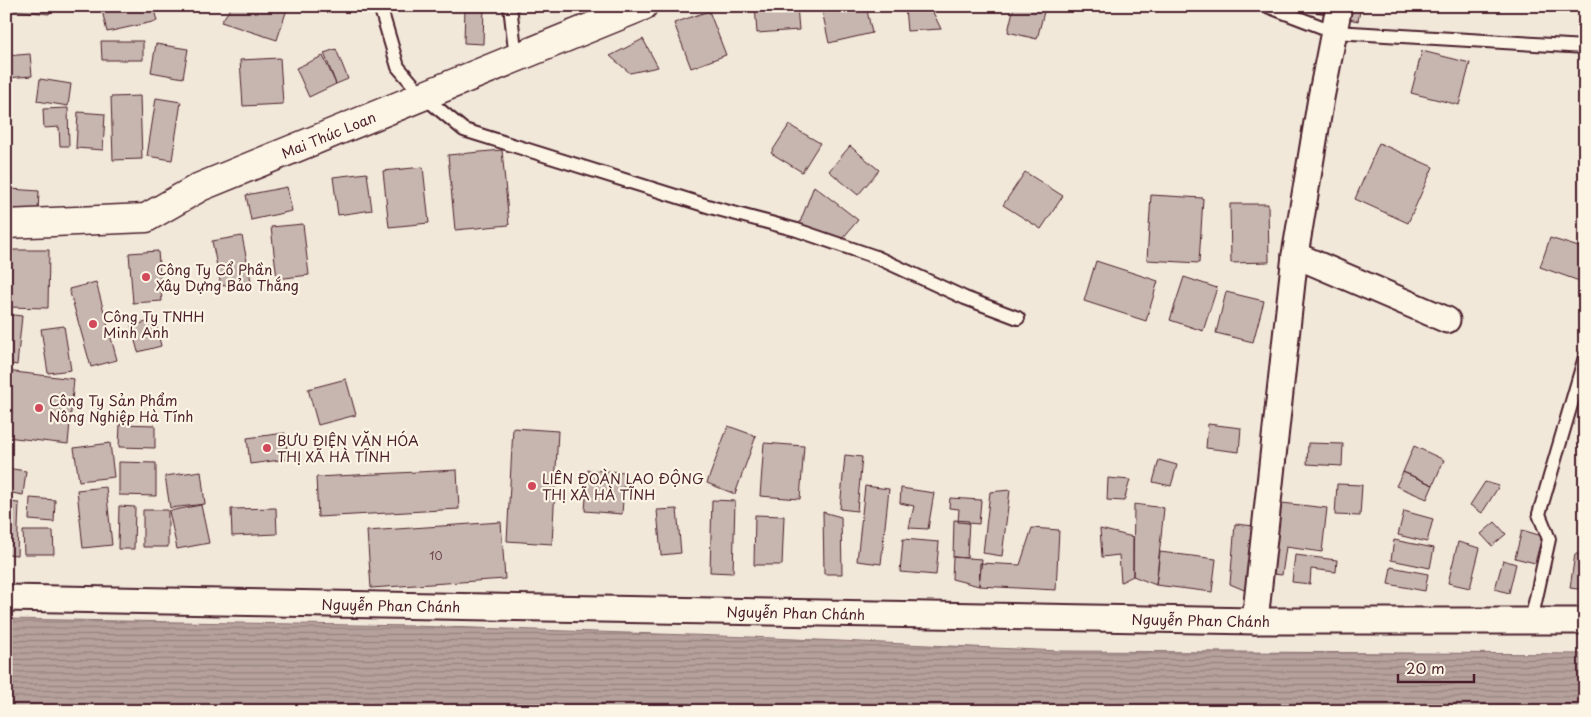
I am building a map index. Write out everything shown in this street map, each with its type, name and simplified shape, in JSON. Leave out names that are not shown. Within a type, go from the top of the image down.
[{"type":"main road","name":"Mai Thúc Loan","points":[[6,224],[146,218],[200,187],[643,6]]},
{"type":"street","points":[[1255,621],[1295,255],[1321,98],[1339,6]]},
{"type":"street","points":[[1295,255],[1447,320]]},
{"type":"street","name":"Nguyễn Phan Chánh","points":[[6,598],[1255,621],[1585,621]]},
{"type":"lane","points":[[380,6],[398,67],[423,96],[464,130],[714,208],[797,230],[876,257],[965,298],[1018,318]]},
{"type":"lane","points":[[510,6],[516,58]]},
{"type":"lane","points":[[1267,6],[1335,32],[1585,47]]},
{"type":"lane","points":[[1531,621],[1550,539],[1539,514],[1566,429],[1585,357]]},
{"type":"shaded area","points":[[6,619],[413,626],[750,637],[1060,651],[1585,654],[1585,711],[6,711]]},
{"type":"building","points":[[6,6],[54,6],[49,14],[6,9]]},
{"type":"building","points":[[101,6],[153,6],[157,21],[107,32]]},
{"type":"building","points":[[232,6],[288,6],[277,40],[221,22]]},
{"type":"building","points":[[465,6],[484,6],[483,44],[464,43]]},
{"type":"building","points":[[755,6],[797,6],[799,30],[757,33]]},
{"type":"building","points":[[821,6],[866,6],[872,33],[829,43]]},
{"type":"building","points":[[930,6],[941,29],[907,31],[905,7]]},
{"type":"building","points":[[1014,6],[1045,8],[1037,39],[1008,32]]},
{"type":"building","points":[[1303,6],[1361,6],[1358,21],[1302,9]]},
{"type":"building","points":[[709,11],[726,55],[691,68],[674,23]]},
{"type":"building","points":[[643,39],[658,67],[630,73],[610,56]]},
{"type":"building","points":[[101,41],[143,41],[143,60],[102,60]]},
{"type":"building","points":[[156,44],[188,49],[183,78],[151,72]]},
{"type":"building","points":[[336,49],[348,79],[336,84],[324,53]]},
{"type":"building","points":[[1422,51],[1470,63],[1459,105],[1411,93]]},
{"type":"building","points":[[30,54],[32,76],[6,78],[6,56]]},
{"type":"building","points":[[323,56],[336,84],[309,97],[296,68]]},
{"type":"building","points":[[280,58],[283,104],[243,106],[240,60]]},
{"type":"building","points":[[40,79],[71,84],[68,106],[37,101]]},
{"type":"building","points":[[140,96],[142,159],[113,160],[111,97]]},
{"type":"building","points":[[156,98],[181,102],[172,160],[147,156]]},
{"type":"building","points":[[68,108],[69,146],[60,146],[59,127],[44,128],[43,109]]},
{"type":"building","points":[[6,112],[13,113],[9,136],[6,136]]},
{"type":"building","points":[[78,112],[105,114],[103,150],[76,148]]},
{"type":"building","points":[[789,125],[820,143],[802,172],[771,153]]},
{"type":"building","points":[[1379,143],[1433,167],[1408,223],[1355,199]]},
{"type":"building","points":[[850,146],[879,170],[858,195],[829,171]]},
{"type":"building","points":[[502,150],[509,225],[455,230],[448,155]]},
{"type":"building","points":[[423,167],[429,223],[389,227],[383,171]]},
{"type":"building","points":[[1025,172],[1063,196],[1041,229],[1003,205]]},
{"type":"building","points":[[367,173],[372,210],[338,215],[333,177]]},
{"type":"building","points":[[814,186],[858,220],[837,245],[797,230]]},
{"type":"building","points":[[287,187],[292,211],[251,220],[246,195]]},
{"type":"building","points":[[10,189],[39,191],[38,213],[9,211]]},
{"type":"building","points":[[1151,195],[1203,198],[1199,263],[1147,260]]},
{"type":"building","points":[[1230,204],[1268,204],[1269,262],[1231,263]]},
{"type":"building","points":[[303,224],[309,275],[277,279],[271,227]]},
{"type":"building","points":[[242,236],[251,281],[221,286],[212,241]]},
{"type":"building","points":[[1550,238],[1585,249],[1585,283],[1540,267]]},
{"type":"building","points":[[6,250],[49,250],[48,308],[6,307]]},
{"type":"building","name":"Công Ty Cổ Phần Xây Dựng Bảo Thắng","points":[[158,251],[162,301],[133,303],[129,253]]},
{"type":"building","points":[[1096,261],[1158,281],[1146,321],[1084,301]]},
{"type":"building","points":[[1184,277],[1217,288],[1203,331],[1170,320]]},
{"type":"building","name":"Công Ty TNHH Minh Anh","points":[[96,282],[117,360],[91,367],[69,289]]},
{"type":"building","points":[[1226,292],[1264,301],[1253,342],[1216,333]]},
{"type":"building","points":[[6,314],[22,316],[17,365],[6,363]]},
{"type":"building","points":[[155,320],[161,346],[138,352],[131,326]]},
{"type":"building","points":[[64,326],[71,370],[48,373],[41,329]]},
{"type":"building","name":"Công Ty Sản Phẩm Nông Nghiệp Hà Tĩnh","points":[[6,371],[74,379],[68,444],[6,437]]},
{"type":"building","points":[[346,379],[356,415],[318,425],[308,389]]},
{"type":"building","points":[[120,424],[155,425],[155,448],[119,447]]},
{"type":"building","points":[[1208,424],[1241,428],[1239,452],[1206,448]]},
{"type":"building","points":[[728,426],[756,436],[735,494],[707,483]]},
{"type":"building","name":"LIÊN ĐOÀN LAO ĐỘNG THỊ XÃ HÀ TĨNH","points":[[513,428],[558,431],[552,544],[507,541]]},
{"type":"building","name":"BƯU ĐIỆN VĂN HÓA THỊ XÃ HÀ TĨNH","points":[[285,433],[288,459],[250,464],[247,438]]},
{"type":"building","points":[[110,443],[114,477],[79,481],[74,448]]},
{"type":"building","points":[[764,443],[804,446],[800,499],[760,496]]},
{"type":"building","points":[[1308,443],[1343,444],[1342,466],[1307,464]]},
{"type":"building","points":[[1414,446],[1444,460],[1433,485],[1403,472]]},
{"type":"building","points":[[845,455],[862,457],[857,511],[840,509]]},
{"type":"building","points":[[1159,460],[1177,465],[1171,486],[1153,482]]},
{"type":"building","points":[[119,462],[156,463],[156,496],[119,495]]},
{"type":"building","points":[[6,468],[26,471],[23,495],[6,492]]},
{"type":"building","points":[[457,470],[459,509],[318,517],[316,477]]},
{"type":"building","points":[[588,470],[625,472],[622,514],[585,511]]},
{"type":"building","points":[[201,471],[205,504],[170,508],[165,476]]},
{"type":"building","points":[[1403,472],[1433,485],[1427,499],[1396,486]]},
{"type":"building","points":[[1108,478],[1130,480],[1124,501],[1107,500]]},
{"type":"building","points":[[1485,482],[1499,486],[1482,513],[1470,505]]},
{"type":"building","points":[[1337,484],[1362,485],[1360,516],[1335,515]]},
{"type":"building","points":[[865,486],[889,489],[881,564],[857,561]]},
{"type":"building","points":[[106,487],[112,545],[83,548],[77,490]]},
{"type":"building","points":[[901,488],[934,493],[928,529],[909,528],[914,506],[900,503]]},
{"type":"building","points":[[1010,490],[1002,556],[983,553],[990,492]]},
{"type":"building","points":[[30,498],[55,500],[54,522],[29,520]]},
{"type":"building","points":[[950,498],[981,500],[979,524],[958,522],[959,509],[949,508]]},
{"type":"building","points":[[712,500],[735,501],[733,573],[710,572]]},
{"type":"building","points":[[6,502],[19,503],[17,555],[6,554]]},
{"type":"building","points":[[1273,502],[1327,508],[1322,552],[1286,547],[1282,575],[1273,574]]},
{"type":"building","points":[[1134,504],[1164,508],[1156,585],[1133,576]]},
{"type":"building","points":[[201,505],[209,543],[177,549],[169,511]]},
{"type":"building","points":[[119,506],[135,507],[134,549],[118,549]]},
{"type":"building","points":[[276,508],[277,534],[232,536],[231,509]]},
{"type":"building","points":[[677,509],[681,553],[661,555],[657,510]]},
{"type":"building","points":[[143,510],[168,510],[168,547],[143,547]]},
{"type":"building","points":[[1404,511],[1433,519],[1427,542],[1398,535]]},
{"type":"building","points":[[823,512],[841,517],[842,574],[824,574]]},
{"type":"building","points":[[755,515],[784,516],[782,565],[754,565]]},
{"type":"building","points":[[954,520],[969,521],[967,558],[953,557]]},
{"type":"building","points":[[501,522],[505,579],[371,588],[367,531]]},
{"type":"building","points":[[1495,522],[1506,534],[1492,546],[1481,534]]},
{"type":"building","points":[[1235,524],[1255,526],[1249,592],[1230,584]]},
{"type":"building","points":[[1032,528],[1059,530],[1056,590],[979,586],[980,563],[1020,565]]},
{"type":"building","points":[[1100,529],[1133,537],[1133,576],[1121,582],[1119,555],[1102,557]]},
{"type":"building","points":[[1522,530],[1542,536],[1535,563],[1515,558]]},
{"type":"building","points":[[23,531],[53,531],[54,554],[24,554]]},
{"type":"building","points":[[903,539],[939,542],[936,575],[900,572]]},
{"type":"building","points":[[1394,540],[1434,548],[1430,568],[1391,560]]},
{"type":"building","points":[[1458,542],[1480,548],[1470,588],[1448,583]]},
{"type":"building","points":[[1160,552],[1216,559],[1212,592],[1156,585]]},
{"type":"building","points":[[1575,554],[1585,554],[1585,590],[1570,588]]},
{"type":"building","points":[[1295,555],[1337,560],[1336,572],[1311,569],[1310,584],[1292,582]]},
{"type":"building","points":[[953,557],[982,559],[979,586],[952,579]]},
{"type":"building","points":[[1503,560],[1516,564],[1509,593],[1495,589]]},
{"type":"building","points":[[1391,567],[1428,574],[1425,591],[1388,584]]},
{"type":"place","name":"Công Ty Cổ Phần Xây Dựng Bảo Thắng","points":[[146,277]]},
{"type":"place","name":"Công Ty TNHH Minh Anh","points":[[93,324]]},
{"type":"place","name":"Công Ty Sản Phẩm Nông Nghiệp Hà Tĩnh","points":[[39,408]]},
{"type":"place","name":"BƯU ĐIỆN VĂN HÓA THỊ XÃ HÀ TĨNH","points":[[267,448]]},
{"type":"place","name":"LIÊN ĐOÀN LAO ĐỘNG THỊ XÃ HÀ TĨNH","points":[[532,486]]}]
